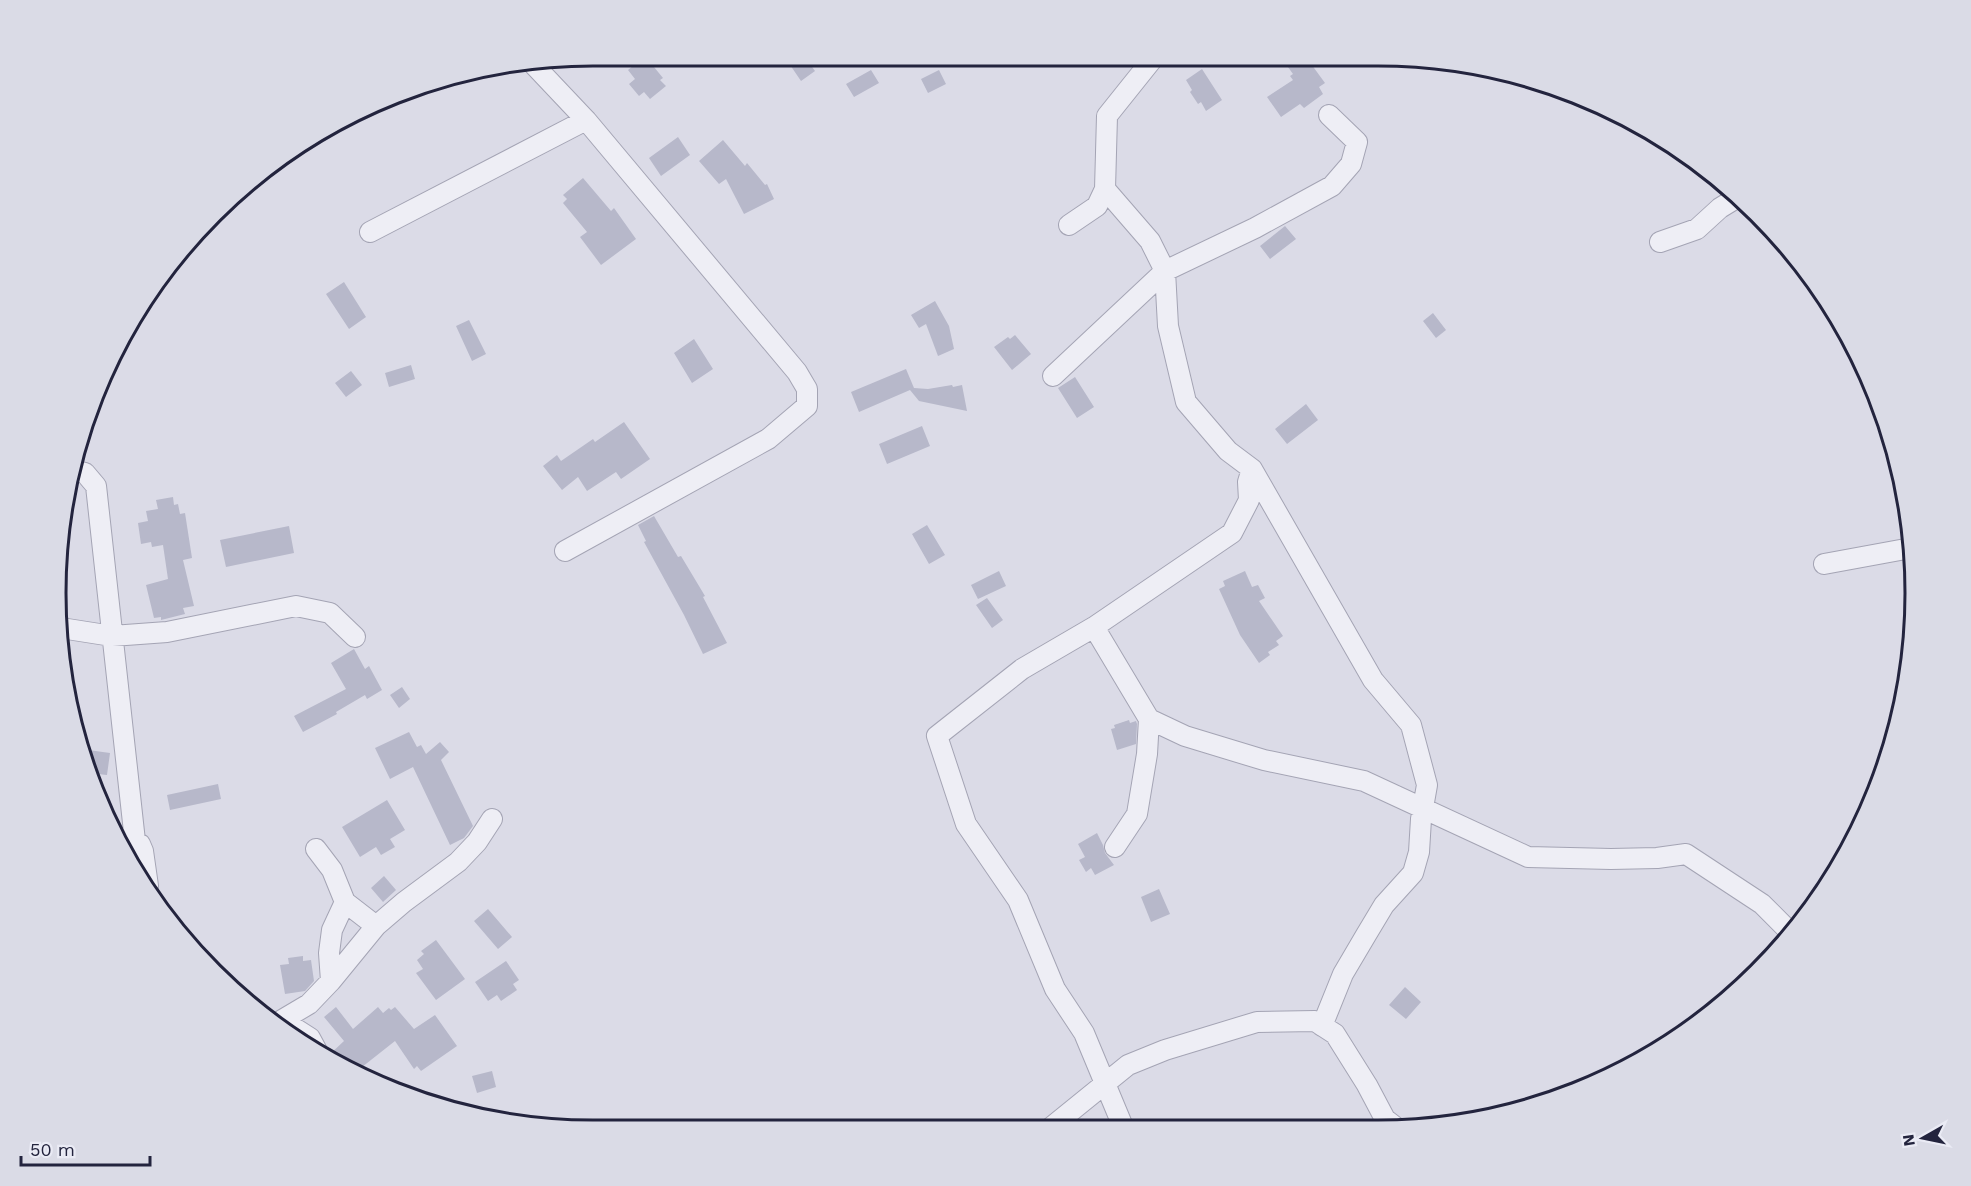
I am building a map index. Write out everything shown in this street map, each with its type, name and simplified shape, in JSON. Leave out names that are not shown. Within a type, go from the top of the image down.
[{"type":"street","points":[[1069,225],[1098,206],[1105,189],[1107,116],[1147,66]]},
{"type":"street","points":[[538,69],[586,120],[797,372],[807,389],[807,406],[768,439],[565,551]]},
{"type":"street","points":[[1053,376],[1128,303],[1165,271],[1255,228],[1332,186],[1351,164],[1358,142],[1329,115]]},
{"type":"street","points":[[370,232],[586,120]]},
{"type":"street","points":[[1105,189],[1150,241],[1165,271],[1168,326],[1186,402],[1228,451],[1252,469],[1373,680],[1411,725],[1427,785],[1419,852],[1413,873],[1384,906],[1366,935],[1344,974],[1322,1026]]},
{"type":"street","points":[[1660,242],[1697,229],[1730,202]]},
{"type":"street","points":[[1120,1120],[1084,1033],[1055,989],[1018,900],[966,824],[937,736],[1022,669],[1094,627],[1232,533],[1249,500],[1248,482],[1252,469]]},
{"type":"street","points":[[80,472],[85,473],[96,486],[112,636],[129,839],[140,844],[146,871]]},
{"type":"street","points":[[1824,564],[1903,549]]},
{"type":"street","points":[[67,629],[112,636],[167,632],[296,606],[330,613],[355,637]]},
{"type":"street","points":[[1094,627],[1149,719],[1185,736],[1264,760],[1364,781],[1528,857],[1657,858],[1686,854],[1762,904],[1785,927]]},
{"type":"street","points":[[1115,847],[1137,814],[1147,754],[1149,719]]},
{"type":"street","points":[[284,1019],[309,1004],[376,926],[458,862],[477,842],[492,819]]},
{"type":"street","points":[[316,849],[332,870],[345,902],[376,926]]},
{"type":"street","points":[[331,981],[329,953],[332,930],[345,902]]},
{"type":"street","points":[[1060,1120],[1128,1065],[1165,1050],[1257,1022],[1315,1021],[1335,1034],[1386,1120]]},
{"type":"building","points":[[633,66],[653,66],[663,78],[660,80],[666,86],[650,99],[644,92],[639,96],[629,84],[635,79],[628,70]]},
{"type":"building","points":[[791,66],[811,66],[815,71],[801,81]]},
{"type":"building","points":[[1287,66],[1313,66],[1325,83],[1319,87],[1323,94],[1304,108],[1300,104],[1281,117],[1267,97],[1293,80],[1290,76],[1293,74]]},
{"type":"building","points":[[1202,69],[1222,100],[1206,111],[1201,102],[1198,104],[1190,92],[1192,90],[1186,80]]},
{"type":"building","points":[[871,70],[879,83],[854,97],[846,84]]},
{"type":"building","points":[[939,70],[946,84],[928,93],[921,79]]},
{"type":"building","points":[[678,137],[690,155],[661,176],[649,158]]},
{"type":"building","points":[[723,140],[745,166],[747,163],[765,185],[767,184],[774,199],[744,214],[726,179],[719,184],[699,161]]},
{"type":"building","points":[[583,178],[611,211],[614,208],[636,239],[601,265],[580,237],[587,232],[563,203],[567,199],[563,195]]},
{"type":"building","points":[[1285,226],[1296,239],[1270,259],[1260,246]]},
{"type":"building","points":[[344,282],[366,317],[349,329],[326,294]]},
{"type":"building","points":[[935,301],[949,326],[954,349],[938,356],[926,324],[919,328],[911,315]]},
{"type":"building","points":[[1433,313],[1446,330],[1436,338],[1423,321]]},
{"type":"building","points":[[469,320],[486,354],[472,361],[456,326]]},
{"type":"building","points":[[1015,335],[1031,354],[1012,370],[994,347]]},
{"type":"building","points":[[694,339],[713,369],[692,383],[674,353]]},
{"type":"building","points":[[411,365],[415,379],[389,387],[385,373]]},
{"type":"building","points":[[906,369],[914,388],[928,389],[962,385],[967,411],[919,401],[910,390],[859,412],[851,392]]},
{"type":"building","points":[[351,371],[362,385],[346,397],[335,383]]},
{"type":"building","points":[[1075,377],[1094,407],[1077,418],[1058,388]]},
{"type":"building","points":[[1306,404],[1318,420],[1287,444],[1275,429]]},
{"type":"building","points":[[624,422],[650,459],[621,479],[616,472],[587,491],[578,477],[562,490],[543,466],[557,455],[561,461],[593,439],[595,442]]},
{"type":"building","points":[[922,426],[930,446],[887,464],[879,444]]},
{"type":"building","points":[[173,497],[174,505],[178,504],[180,514],[185,513],[192,558],[183,560],[194,606],[183,608],[185,614],[161,620],[161,617],[154,618],[146,585],[168,579],[163,545],[152,547],[151,542],[141,544],[138,523],[148,521],[146,511],[158,509],[156,500]]},
{"type":"building","points":[[654,516],[678,557],[681,556],[705,596],[703,597],[727,643],[703,654],[644,542],[646,541],[638,525]]},
{"type":"building","points":[[927,525],[945,555],[929,564],[912,534]]},
{"type":"building","points":[[289,526],[294,553],[226,567],[220,540]]},
{"type":"building","points":[[999,571],[1006,586],[978,599],[971,585]]},
{"type":"building","points":[[1245,571],[1252,587],[1258,585],[1265,598],[1259,601],[1283,636],[1276,641],[1279,645],[1268,652],[1270,655],[1259,663],[1240,635],[1219,589],[1225,586],[1223,581]]},
{"type":"building","points":[[987,598],[1003,620],[992,628],[976,605]]},
{"type":"building","points":[[354,649],[365,669],[369,666],[382,690],[367,699],[365,695],[336,712],[337,714],[303,732],[294,716],[346,689],[331,663]]},
{"type":"building","points":[[402,687],[410,699],[399,708],[390,695]]},
{"type":"building","points":[[1129,720],[1130,723],[1136,721],[1137,724],[1136,744],[1117,750],[1111,729],[1115,728],[1114,725]]},
{"type":"building","points":[[409,732],[417,747],[421,745],[426,754],[440,742],[449,752],[441,760],[473,826],[464,838],[450,845],[413,767],[390,779],[375,748]]},
{"type":"building","points":[[90,750],[110,753],[107,775],[98,774]]},
{"type":"building","points":[[218,784],[221,799],[170,810],[167,795]]},
{"type":"building","points":[[387,800],[405,830],[390,839],[395,847],[381,855],[376,847],[360,857],[342,827]]},
{"type":"building","points":[[1097,833],[1105,853],[1114,865],[1095,875],[1091,868],[1086,872],[1079,860],[1085,857],[1078,844]]},
{"type":"building","points":[[384,876],[396,890],[383,902],[371,888]]},
{"type":"building","points":[[1159,889],[1170,914],[1151,922],[1141,897]]},
{"type":"building","points":[[488,909],[512,937],[498,949],[474,921]]},
{"type":"building","points":[[436,940],[465,979],[436,1000],[416,973],[423,969],[417,960],[424,954],[421,951]]},
{"type":"building","points":[[303,956],[303,961],[311,960],[314,981],[305,991],[285,994],[280,965],[289,964],[288,958]]},
{"type":"building","points":[[506,961],[519,980],[513,984],[517,990],[501,1001],[497,995],[488,1001],[475,982]]},
{"type":"building","points":[[1405,987],[1421,1002],[1406,1019],[1389,1005]]},
{"type":"building","points":[[336,1007],[353,1029],[378,1007],[383,1013],[395,1007],[414,1029],[435,1015],[457,1046],[421,1071],[417,1066],[414,1069],[395,1041],[362,1067],[333,1051],[344,1041],[324,1017]]},
{"type":"building","points":[[492,1071],[496,1087],[477,1093],[472,1076]]}]
